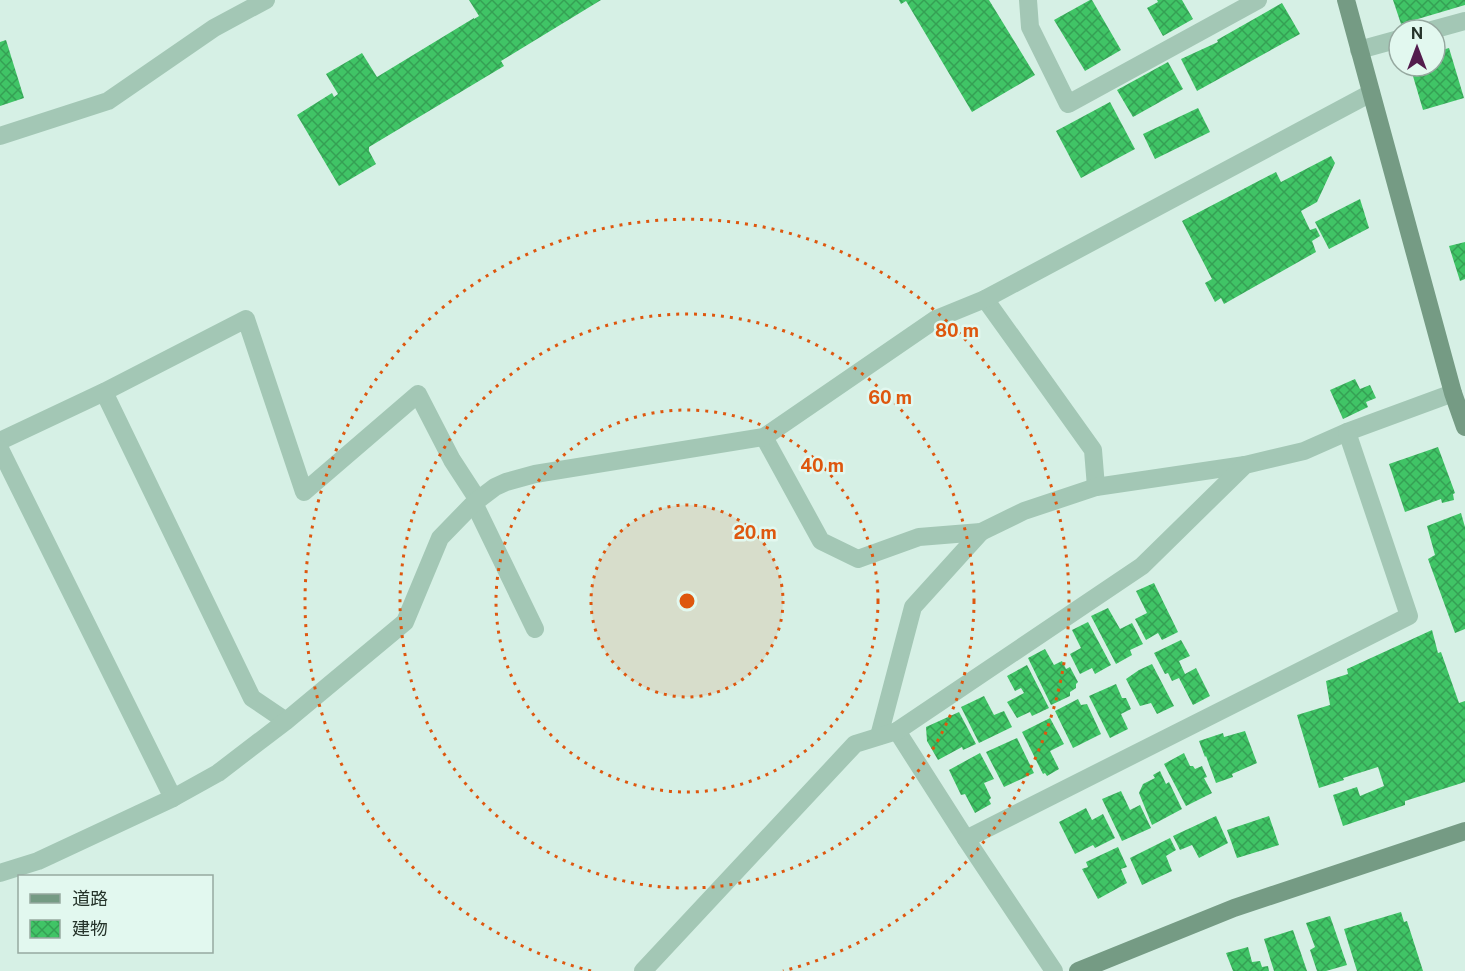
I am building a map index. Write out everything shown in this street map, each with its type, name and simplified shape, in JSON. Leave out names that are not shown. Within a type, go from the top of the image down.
[{"type":"street","points":[[0,136],[108,101],[214,28],[266,0]]},
{"type":"street","points":[[1028,0],[1030,27],[1068,104],[1258,0]]},
{"type":"street","points":[[1346,0],[1465,427]]},
{"type":"street","points":[[1447,26],[1465,21]]},
{"type":"street","points":[[1359,50],[1387,42]]},
{"type":"street","points":[[0,873],[38,861],[173,798],[218,772],[286,721],[405,622],[440,538],[476,501],[495,487],[535,474],[764,436],[936,320],[986,299],[1371,93]]},
{"type":"street","points":[[986,299],[1093,450],[1096,487]]},
{"type":"street","points":[[0,441],[104,392],[246,320],[304,492],[418,394],[476,501],[536,629]]},
{"type":"street","points":[[104,392],[252,698],[286,721]]},
{"type":"street","points":[[764,436],[821,542],[858,560],[920,537],[981,532],[1024,511],[1096,487],[1245,465],[1304,451],[1347,432],[1459,400]]},
{"type":"street","points":[[966,839],[1409,616],[1347,432]]},
{"type":"street","points":[[0,449],[173,798]]},
{"type":"street","points":[[643,971],[855,744],[897,731],[1143,566],[1245,465]]},
{"type":"street","points":[[879,736],[913,607],[981,532]]},
{"type":"street","points":[[897,731],[1054,971]]},
{"type":"street","points":[[1078,971],[1234,908],[1465,831]]},
{"type":"building","points":[[469,0],[601,0],[501,61],[504,66],[369,147],[376,164],[339,186],[297,115],[332,93],[334,97],[338,94],[326,74],[362,53],[377,77],[479,16]]},
{"type":"building","points":[[899,0],[989,0],[1035,75],[972,112],[906,1],[901,4]]},
{"type":"building","points":[[1090,0],[1121,50],[1085,71],[1054,20]]},
{"type":"building","points":[[1157,0],[1182,0],[1193,19],[1163,36],[1147,8],[1158,2]]},
{"type":"building","points":[[1393,0],[1465,0],[1465,5],[1421,18],[1399,18]]},
{"type":"building","points":[[1282,3],[1300,34],[1197,91],[1181,59],[1218,42],[1217,40]]},
{"type":"building","points":[[6,40],[24,98],[0,106],[0,42]]},
{"type":"building","points":[[1449,48],[1464,98],[1423,110],[1414,78],[1447,78],[1447,49]]},
{"type":"building","points":[[1168,62],[1183,89],[1133,117],[1117,90]]},
{"type":"building","points":[[1110,102],[1135,149],[1081,178],[1056,131]]},
{"type":"building","points":[[1198,108],[1210,132],[1155,159],[1143,134]]},
{"type":"building","points":[[1331,156],[1335,163],[1317,202],[1301,211],[1310,230],[1316,228],[1320,236],[1312,241],[1316,252],[1224,304],[1221,298],[1215,302],[1205,283],[1212,279],[1182,221],[1276,172],[1281,182]]},
{"type":"building","points":[[1360,199],[1369,228],[1329,249],[1315,222]]},
{"type":"building","points":[[1465,242],[1465,279],[1460,281],[1449,246]]},
{"type":"building","points":[[1355,379],[1360,389],[1370,385],[1376,398],[1366,402],[1368,407],[1343,419],[1330,390]]},
{"type":"building","points":[[1438,447],[1455,493],[1453,494],[1454,500],[1442,503],[1441,499],[1405,512],[1389,464]]},
{"type":"building","points":[[1461,513],[1465,527],[1465,629],[1455,633],[1428,559],[1435,555],[1427,526]]},
{"type":"building","points":[[1154,583],[1178,632],[1162,640],[1158,633],[1146,640],[1135,619],[1147,613],[1136,591]]},
{"type":"building","points":[[1108,608],[1120,629],[1132,623],[1143,644],[1130,650],[1132,655],[1116,664],[1091,616]]},
{"type":"building","points":[[1088,622],[1111,665],[1095,674],[1092,668],[1080,674],[1070,654],[1081,648],[1072,630]]},
{"type":"building","points":[[1432,630],[1438,653],[1441,652],[1459,703],[1465,701],[1465,782],[1405,801],[1405,805],[1343,826],[1333,795],[1357,787],[1360,796],[1384,786],[1378,767],[1319,788],[1297,715],[1330,705],[1326,681],[1348,674],[1347,669]]},
{"type":"building","points":[[1181,640],[1190,656],[1179,661],[1185,674],[1196,668],[1210,696],[1193,705],[1179,678],[1172,681],[1168,673],[1165,674],[1154,653]]},
{"type":"building","points":[[1045,649],[1054,665],[1062,661],[1066,669],[1070,667],[1078,682],[1076,688],[1070,692],[1070,696],[1051,705],[1028,658]]},
{"type":"building","points":[[1152,664],[1174,706],[1157,714],[1151,703],[1140,706],[1126,679]]},
{"type":"building","points":[[1027,665],[1049,708],[1032,716],[1030,712],[1017,718],[1007,702],[1024,693],[1021,688],[1015,691],[1007,676]]},
{"type":"building","points":[[1116,684],[1122,698],[1126,698],[1131,709],[1121,714],[1128,729],[1110,738],[1089,696]]},
{"type":"building","points":[[984,696],[994,715],[1004,711],[1012,727],[979,743],[961,707]]},
{"type":"building","points":[[1078,699],[1081,705],[1087,704],[1101,734],[1073,748],[1055,711]]},
{"type":"building","points":[[959,712],[976,744],[963,750],[962,747],[938,760],[927,741],[926,727]]},
{"type":"building","points":[[1050,718],[1064,744],[1050,751],[1059,769],[1047,776],[1043,774],[1022,732]]},
{"type":"building","points":[[1245,731],[1257,763],[1232,774],[1233,777],[1216,783],[1199,741],[1223,733],[1224,737]]},
{"type":"building","points":[[1017,738],[1034,773],[1004,787],[986,752]]},
{"type":"building","points":[[980,753],[994,779],[984,783],[991,798],[989,800],[991,804],[975,813],[965,794],[961,795],[949,770]]},
{"type":"building","points":[[1184,753],[1190,766],[1195,769],[1202,766],[1207,777],[1204,778],[1212,793],[1186,806],[1164,764]]},
{"type":"building","points":[[1160,771],[1166,784],[1169,782],[1182,809],[1152,825],[1139,793],[1143,784],[1155,778],[1153,775]]},
{"type":"building","points":[[1121,791],[1130,810],[1140,805],[1151,828],[1122,841],[1102,799]]},
{"type":"building","points":[[1086,808],[1092,820],[1103,814],[1115,838],[1095,848],[1093,845],[1075,854],[1059,822]]},
{"type":"building","points":[[1216,816],[1228,843],[1199,858],[1192,845],[1180,850],[1173,836]]},
{"type":"building","points":[[1269,816],[1279,845],[1237,858],[1227,830]]},
{"type":"building","points":[[1170,838],[1176,850],[1166,856],[1172,871],[1142,885],[1130,858]]},
{"type":"building","points":[[1118,847],[1127,867],[1121,869],[1127,883],[1098,899],[1082,869],[1088,867],[1086,862]]},
{"type":"building","points":[[1401,912],[1404,922],[1407,921],[1423,971],[1357,971],[1344,929]]},
{"type":"building","points":[[1330,916],[1347,965],[1317,971],[1310,950],[1315,947],[1306,923]]},
{"type":"building","points":[[1293,930],[1307,971],[1274,971],[1264,939]]},
{"type":"building","points":[[1248,947],[1252,962],[1260,961],[1262,967],[1268,966],[1269,971],[1233,971],[1226,953]]}]
